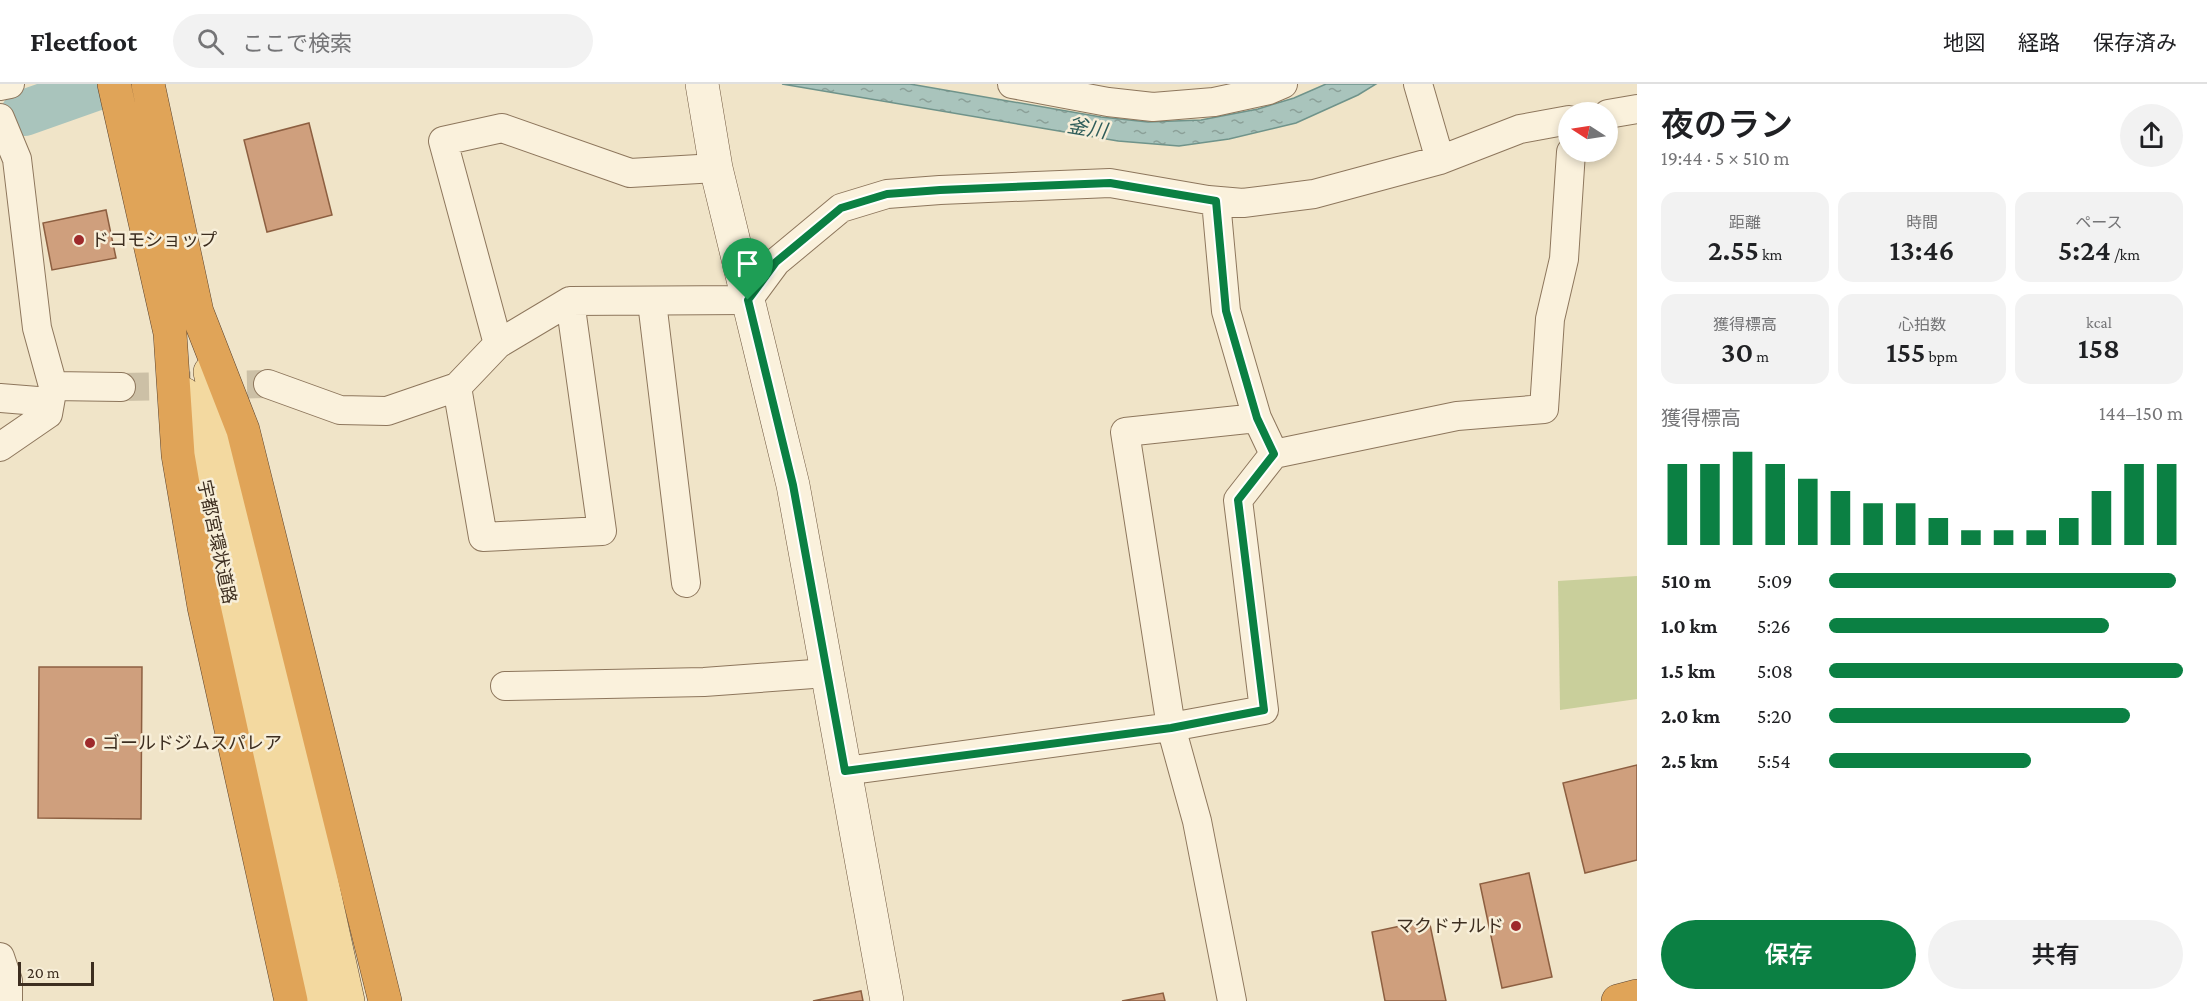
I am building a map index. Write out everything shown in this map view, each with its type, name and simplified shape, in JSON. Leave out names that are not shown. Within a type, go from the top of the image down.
[{"type":"highway","name":"宇都宮環状道路","points":[[114,84],[170,333]]},
{"type":"highway","name":"宇都宮環状道路","points":[[148,84],[197,312]]},
{"type":"highway","points":[[197,312],[243,430],[385,1001]]},
{"type":"highway","points":[[170,333],[178,455],[204,608],[291,1001]]},
{"type":"highway","points":[[1618,1001],[1637,996]]},
{"type":"main road","name":"宇都宮環状道路","points":[[197,312],[348,1001]]},
{"type":"main road","name":"宇都宮環状道路","points":[[170,333],[318,1001]]},
{"type":"street","points":[[0,86],[10,84]]},
{"type":"street","points":[[702,84],[716,168],[793,485],[887,1001]]},
{"type":"street","points":[[1012,84],[1108,102],[1153,107],[1214,102],[1269,90],[1282,84]]},
{"type":"street","points":[[1418,85],[1440,160]]},
{"type":"street","points":[[1618,112],[1637,109]]},
{"type":"street","points":[[0,118],[17,159],[37,328],[51,394],[48,414],[0,447]]},
{"type":"street","points":[[748,300],[776,262],[841,208],[887,194],[1110,183],[1216,201],[1243,203],[1314,194],[1440,160],[1520,129],[1558,122]]},
{"type":"street","points":[[498,344],[443,141],[502,128],[630,173],[716,168]]},
{"type":"street","points":[[845,771],[1171,728],[1264,710],[1238,500],[1274,454],[1457,416],[1544,409],[1550,319],[1564,259],[1570,162]]},
{"type":"street","points":[[1216,201],[1226,311],[1257,418],[1274,454]]},
{"type":"street","points":[[268,384],[340,410],[387,411],[457,387],[498,344],[570,301],[748,300]]},
{"type":"street","points":[[457,387],[483,537],[602,531],[570,301]]},
{"type":"street","points":[[652,302],[686,583]]},
{"type":"street","points":[[0,398],[121,387]]},
{"type":"street","points":[[1232,1001],[1197,820],[1171,728],[1125,432],[1257,418]]},
{"type":"street","points":[[505,686],[704,682],[827,673]]},
{"type":"street","points":[[0,957],[8,981],[8,1001]]},
{"type":"green space","points":[[1637,576],[1637,699],[1560,710],[1558,581]]},
{"type":"water","points":[[65,84],[82,84],[89,109],[18,130],[8,104]]},
{"type":"water","points":[[782,84],[910,84],[1101,117],[1148,122],[1201,120],[1258,109],[1294,98],[1326,84],[1376,84],[1358,95],[1296,123],[1229,139],[1179,146],[1118,141]]},
{"type":"building","points":[[309,123],[332,215],[267,232],[244,140]]},
{"type":"building","name":"ドコモショップ","points":[[106,210],[116,258],[52,270],[43,223]]},
{"type":"building","name":"ゴールドジムスパレア","points":[[39,667],[142,667],[141,819],[38,818]]},
{"type":"building","points":[[1637,765],[1637,860],[1585,873],[1563,783]]},
{"type":"building","points":[[1529,873],[1552,977],[1502,988],[1480,884]]},
{"type":"building","points":[[1429,920],[1446,1001],[1385,1001],[1372,932]]},
{"type":"building","points":[[861,991],[863,1001],[813,1001]]},
{"type":"building","points":[[1163,993],[1165,1001],[1122,1001]]},
{"type":"waterway","name":"釜川","points":[[24,113],[106,84]]},
{"type":"tunnel","points":[[121,387],[268,384]]},
{"type":"place","name":"ドコモショップ","points":[[79,240]]},
{"type":"place","name":"ゴールドジムスパレア","points":[[90,743]]},
{"type":"place","name":"マクドナルド","points":[[1516,926]]},
{"type":"route","points":[[1110,183],[1216,201],[1226,311],[1257,418],[1274,454],[1238,500],[1264,710],[1171,728],[845,771],[793,485],[748,300],[776,262],[841,208],[887,194],[1110,183]]}]
